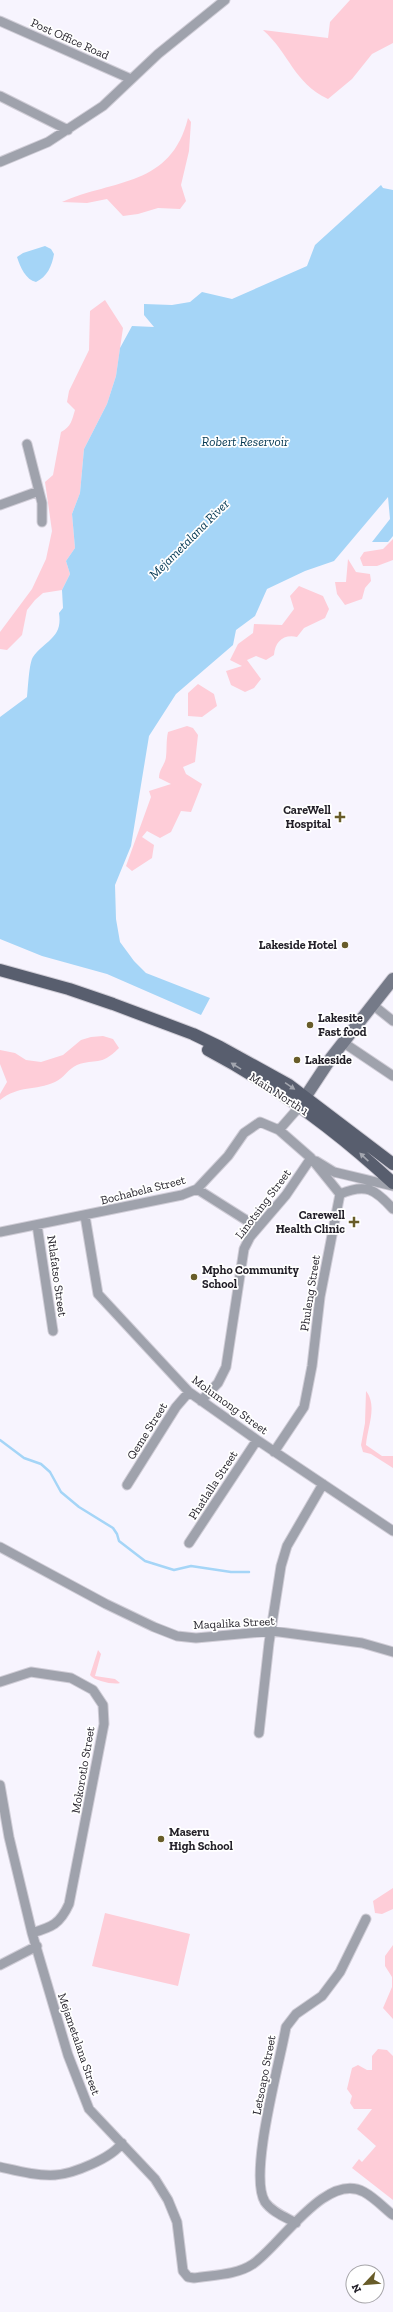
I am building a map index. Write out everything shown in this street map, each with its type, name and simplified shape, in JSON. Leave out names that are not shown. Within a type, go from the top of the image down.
[{"type":"main road","name":"Main North 1","points":[[0,970],[69,989],[193,1034],[249,1062],[289,1084],[303,1102],[358,1151],[393,1185]]},
{"type":"main road","points":[[303,1102],[344,1043],[393,979]]},
{"type":"main road","name":"Main North 1","points":[[303,1102],[393,1164]]},
{"type":"street","points":[[0,162],[27,152],[68,130],[108,102],[130,79],[190,25],[225,0]]},
{"type":"street","name":"Post Office Road","points":[[0,21],[130,79]]},
{"type":"street","points":[[0,96],[68,130]]},
{"type":"street","points":[[27,444],[42,503],[42,522]]},
{"type":"street","points":[[0,505],[39,491]]},
{"type":"street","points":[[373,1005],[393,1021]]},
{"type":"street","points":[[344,1043],[393,1076]]},
{"type":"street","points":[[303,1102],[279,1130],[311,1158],[334,1172],[393,1185]]},
{"type":"street","name":"Bochabela Street","points":[[0,1232],[85,1216],[182,1195],[197,1189],[228,1156],[244,1133],[260,1122],[279,1130]]},
{"type":"street","points":[[311,1158],[340,1194],[359,1188],[367,1188],[374,1191],[393,1209]]},
{"type":"street","name":"Linotsing Street","points":[[201,1401],[224,1375],[244,1249],[258,1227],[286,1195],[311,1158]]},
{"type":"street","points":[[197,1189],[258,1227]]},
{"type":"street","name":"Phuleng Street","points":[[274,1452],[304,1407],[312,1366],[320,1297],[340,1194]]},
{"type":"street","name":"Molumong Street","points":[[85,1216],[98,1294],[189,1392],[274,1452],[393,1531]]},
{"type":"street","name":"Ntlafatso Street","points":[[37,1225],[53,1331]]},
{"type":"street","name":"Qeme Street","points":[[127,1485],[176,1407],[189,1392]]},
{"type":"street","name":"Phatlalla Street","points":[[190,1543],[257,1440]]},
{"type":"street","points":[[259,1733],[276,1589],[287,1546],[323,1484]]},
{"type":"street","name":"Maqalika Street","points":[[0,1547],[112,1607],[177,1636],[196,1638],[272,1631],[362,1643],[393,1652]]},
{"type":"street","name":"Mokorotlo Street","points":[[0,1682],[31,1672],[71,1678],[92,1690],[99,1696],[104,1714],[91,1797],[69,1904],[64,1917],[57,1923],[32,1933]]},
{"type":"street","name":"Mejametalana Street","points":[[0,1785],[9,1837],[32,1933],[37,1946],[59,2029],[89,2109],[155,2179],[168,2200],[177,2222],[183,2271],[188,2277],[194,2278],[246,2269],[271,2249],[296,2223],[331,2193],[350,2189],[365,2192],[393,2215]]},
{"type":"street","name":"Letsoapo Street","points":[[296,2223],[272,2209],[265,2202],[259,2179],[264,2138],[286,2027],[296,2014],[322,1996],[340,1972],[366,1919]]},
{"type":"street","points":[[0,1965],[37,1946]]},
{"type":"street","points":[[0,2167],[29,2174],[57,2175],[103,2159],[117,2150],[122,2143]]},
{"type":"shaded area","points":[[350,0],[393,0],[393,43],[372,54],[352,79],[328,99],[316,92],[299,76],[280,49],[263,30],[328,38],[330,22]]},
{"type":"shaded area","points":[[188,118],[191,122],[189,151],[181,185],[186,201],[180,209],[158,208],[138,214],[123,216],[107,199],[87,203],[62,202],[120,184],[154,169],[168,157],[180,140]]},
{"type":"shaded area","points":[[105,300],[123,328],[116,376],[107,404],[84,449],[80,493],[72,514],[75,548],[66,561],[70,574],[62,590],[43,593],[35,600],[27,610],[22,635],[7,650],[0,649],[0,632],[32,589],[46,559],[52,531],[45,482],[53,475],[61,432],[69,425],[75,410],[67,402],[69,391],[89,350],[90,311]]},
{"type":"shaded area","points":[[393,539],[393,560],[377,566],[363,566],[360,558],[364,552],[383,549]]},
{"type":"shaded area","points":[[348,559],[356,572],[370,574],[371,581],[365,588],[362,599],[345,605],[337,594],[335,582],[346,582]]},
{"type":"shaded area","points":[[299,586],[323,596],[329,609],[325,618],[304,628],[297,637],[292,636],[281,640],[276,646],[274,655],[266,660],[256,656],[247,660],[261,679],[254,688],[245,692],[231,685],[226,671],[242,666],[230,660],[238,644],[253,633],[254,624],[282,625],[294,609],[290,596]]},
{"type":"shaded area","points":[[198,684],[214,694],[217,706],[202,717],[188,716],[188,693]]},
{"type":"shaded area","points":[[187,726],[193,728],[198,735],[195,762],[183,767],[186,774],[202,784],[191,812],[181,811],[171,832],[160,838],[147,831],[142,837],[154,845],[152,858],[132,871],[126,866],[151,797],[149,791],[171,784],[159,778],[166,757],[168,732]]},
{"type":"shaded area","points":[[103,1036],[113,1039],[119,1048],[107,1058],[77,1065],[55,1082],[48,1085],[20,1090],[7,1095],[0,1100],[0,1094],[7,1082],[0,1064],[0,1050],[15,1053],[26,1060],[41,1062],[63,1055],[81,1040]]},
{"type":"shaded area","points":[[366,1391],[372,1410],[366,1445],[382,1456],[393,1456],[393,1468],[371,1454],[363,1452],[361,1445],[365,1423]]},
{"type":"shaded area","points":[[98,1650],[101,1654],[95,1676],[115,1679],[120,1683],[104,1682],[90,1675]]},
{"type":"shaded area","points":[[393,1888],[393,1909],[382,1914],[375,1913],[373,1901]]},
{"type":"shaded area","points":[[105,1913],[190,1934],[178,1986],[92,1966]]},
{"type":"shaded area","points":[[393,1945],[393,2019],[383,2008],[392,1987],[392,1977],[385,1966],[385,1956]]},
{"type":"shaded area","points":[[378,2049],[387,2050],[393,2056],[393,2200],[352,2168],[359,2159],[362,2162],[376,2146],[357,2129],[372,2109],[354,2109],[350,2103],[352,2096],[347,2089],[352,2068],[358,2065],[367,2070],[372,2070],[372,2056]]},
{"type":"water","name":"Robert Reservoir","points":[[381,185],[383,188],[393,190],[393,536],[388,542],[372,542],[390,519],[388,497],[334,561],[305,571],[267,589],[255,616],[236,630],[233,645],[176,694],[149,736],[131,846],[115,885],[116,919],[120,942],[134,961],[146,973],[210,998],[201,1015],[107,974],[42,956],[0,939],[0,717],[27,697],[33,657],[52,638],[58,628],[60,621],[59,613],[63,608],[62,590],[70,574],[66,561],[75,548],[72,514],[80,493],[84,449],[107,404],[116,376],[120,348],[132,326],[154,327],[144,315],[144,304],[172,305],[190,302],[202,292],[232,299],[307,266],[315,245]]},
{"type":"water","points":[[45,246],[51,249],[54,254],[50,267],[40,280],[36,282],[32,281],[26,276],[17,257],[23,253]]},
{"type":"waterway","points":[[0,1440],[24,1458],[41,1464],[50,1472],[61,1492],[79,1507],[113,1528],[119,1541],[145,1561],[174,1570],[191,1566],[231,1572],[249,1572]]},
{"type":"place","name":"CareWell Hospital","points":[[340,817]]},
{"type":"place","name":"Lakeside Hotel","points":[[345,945]]},
{"type":"place","name":"Lakesite Fast food","points":[[310,1025]]},
{"type":"place","name":"Lakeside","points":[[297,1060]]},
{"type":"place","name":"Carewell Health Clinic","points":[[354,1222]]},
{"type":"place","name":"Mpho Community School","points":[[194,1277]]},
{"type":"place","name":"Maseru High School","points":[[161,1839]]},
{"type":"water label","name":"Mejametalana River","points":[[189,539]]}]
